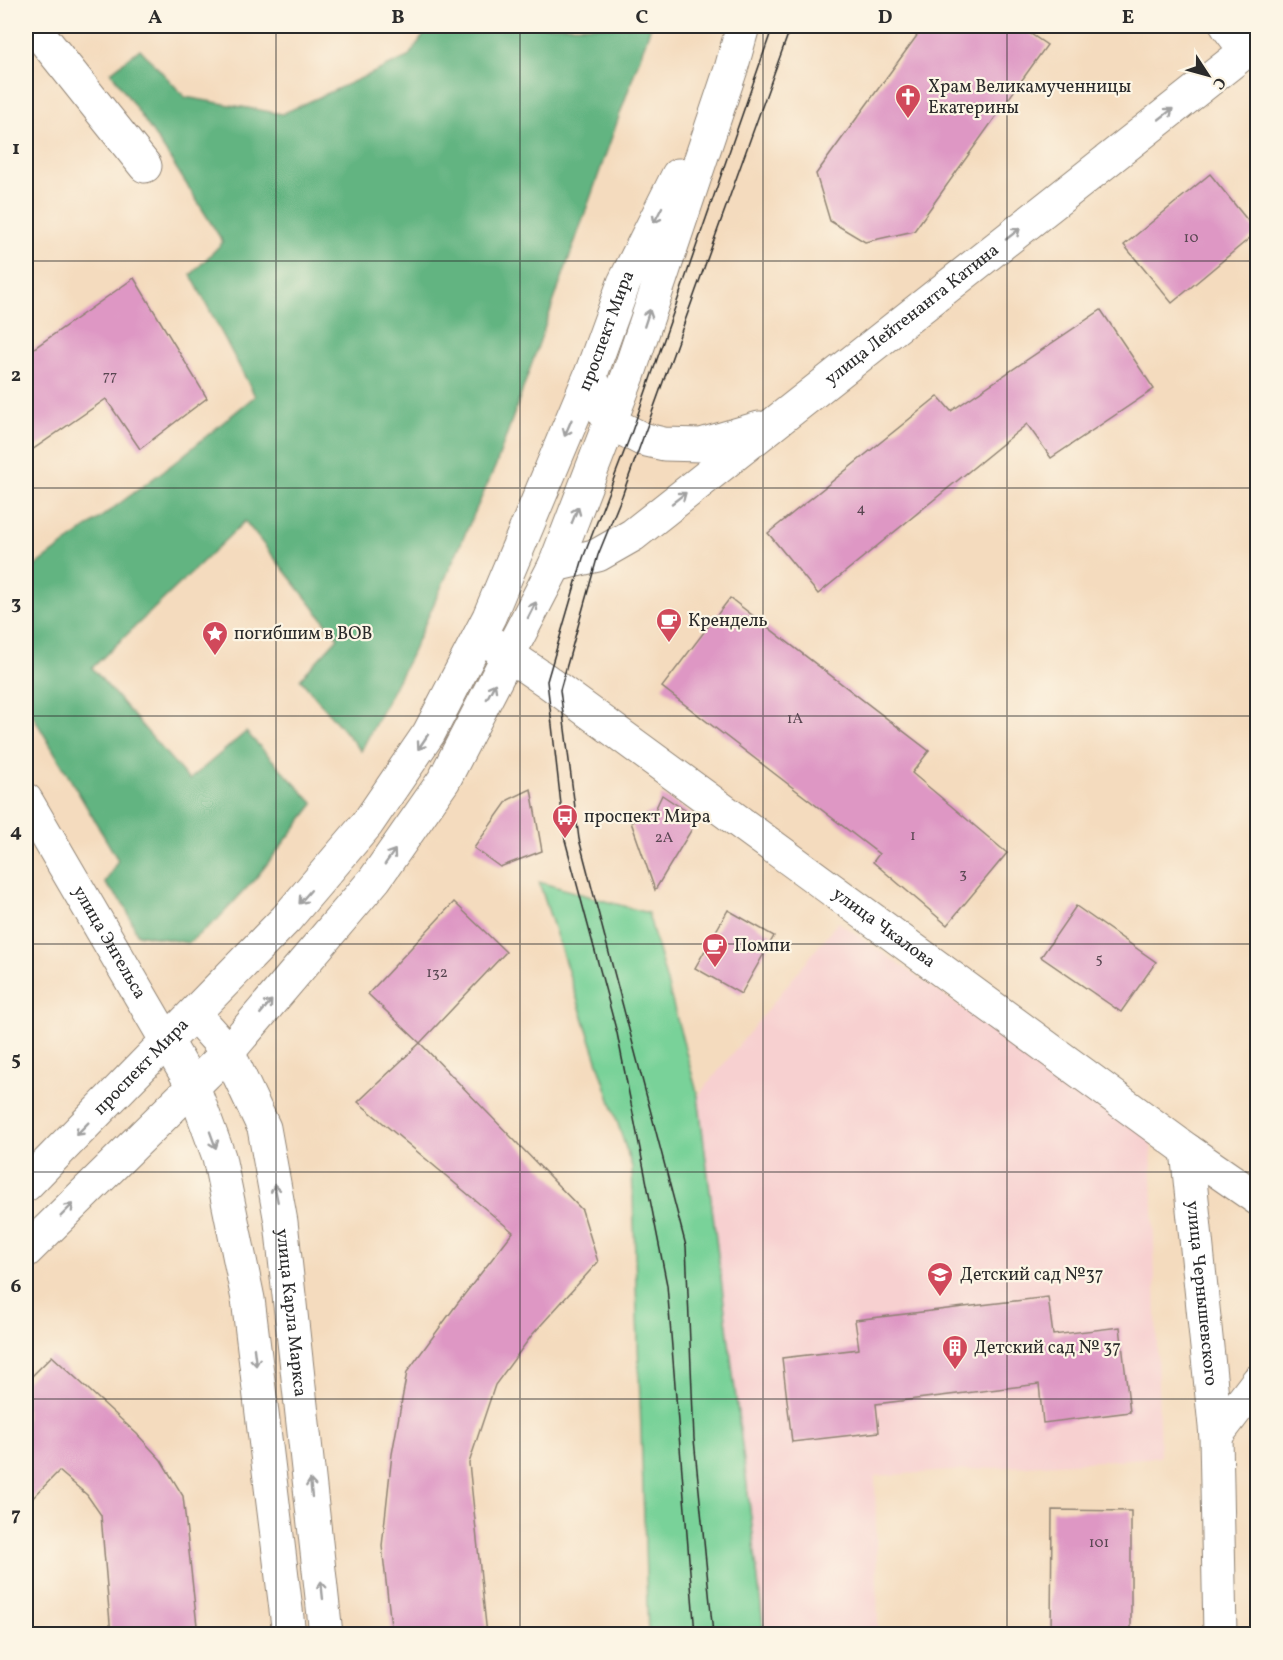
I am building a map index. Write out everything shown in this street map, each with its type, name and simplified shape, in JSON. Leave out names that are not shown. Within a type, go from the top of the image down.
[{"type":"main road","points":[[33,26],[145,166]]},
{"type":"main road","points":[[26,1251],[228,1052],[375,879],[444,780],[555,565],[629,373],[731,69],[743,26]]},
{"type":"main road","name":"улица Лейтенанта Катина","points":[[555,565],[598,555],[633,535],[1247,46]]},
{"type":"main road","name":"проспект Мира","points":[[26,1185],[286,919],[368,824],[429,734],[489,617],[591,374],[624,283],[731,69]]},
{"type":"main road","points":[[591,374],[598,402],[610,423],[642,439],[664,444],[701,445],[774,423]]},
{"type":"main road","name":"улица Чкалова","points":[[480,635],[547,681],[1257,1199]]},
{"type":"main road","name":"улица Энгельса","points":[[26,800],[193,1086]]},
{"type":"main road","name":"улица Карла Маркса","points":[[194,1014],[228,1052],[264,1128],[281,1222],[326,1635]]},
{"type":"main road","points":[[193,1086],[219,1157],[248,1299],[289,1635]]},
{"type":"main road","name":"улица Чернышевского","points":[[1187,1150],[1216,1436],[1220,1635]]},
{"type":"main road","name":"улица Чернышевского","points":[[1216,1436],[1257,1381]]},
{"type":"shaded area","name":"Детский сад №37","points":[[838,922],[1151,1138],[1160,1457],[875,1476],[878,1634],[764,1634],[698,1096]]},
{"type":"green space","points":[[430,26],[651,26],[496,465],[410,657],[361,751],[300,679],[338,638],[245,521],[92,668],[189,780],[246,732],[314,804],[256,878],[217,920],[188,943],[137,934],[125,906],[105,883],[118,860],[26,704],[26,573],[174,463],[255,396],[191,275],[223,242],[168,155],[111,72],[140,49],[185,97],[282,114],[408,57]]},
{"type":"green space","points":[[539,882],[648,913],[698,1096],[764,1634],[648,1634],[632,1167]]},
{"type":"building","name":"Храм Великамученницы Екатерины","points":[[924,26],[1019,26],[1047,45],[914,231],[865,242],[830,221],[816,174]]},
{"type":"building","points":[[1210,174],[1257,232],[1172,303],[1124,245]]},
{"type":"building","points":[[134,278],[207,398],[140,449],[106,399],[26,454],[26,354]]},
{"type":"building","points":[[1101,310],[1154,389],[1051,458],[1027,424],[818,594],[768,533],[938,396],[951,411]]},
{"type":"building","points":[[730,598],[929,751],[912,773],[1007,853],[947,925],[873,862],[879,854],[662,687]]},
{"type":"building","points":[[531,789],[542,851],[500,867],[474,848],[508,800]]},
{"type":"building","points":[[662,795],[698,819],[655,890],[631,822],[655,810]]},
{"type":"building","points":[[454,902],[506,952],[420,1043],[368,994]]},
{"type":"building","points":[[1076,906],[1156,962],[1121,1012],[1041,957]]},
{"type":"building","points":[[728,910],[774,936],[741,994],[695,968]]},
{"type":"building","points":[[420,1043],[582,1210],[598,1262],[532,1335],[495,1385],[469,1463],[487,1635],[392,1635],[382,1546],[392,1454],[407,1372],[513,1232],[358,1102]]},
{"type":"building","name":"Детский сад № 37","points":[[1048,1297],[1053,1335],[1120,1327],[1130,1412],[1043,1423],[1039,1384],[876,1404],[879,1432],[792,1442],[782,1358],[859,1349],[855,1320]]},
{"type":"building","points":[[52,1356],[137,1434],[161,1460],[183,1496],[198,1635],[111,1635],[101,1515],[87,1495],[59,1471],[26,1505],[26,1382]]},
{"type":"building","points":[[1052,1510],[1131,1511],[1131,1635],[1051,1635]]},
{"type":"tram line","points":[[695,1634],[667,1285],[617,1033],[565,840],[547,681],[583,558],[631,434],[773,26]]},
{"type":"tram line","points":[[713,1634],[694,1439],[686,1246],[579,839],[560,690],[598,555],[622,496],[791,26]]},
{"type":"place","name":"Храм Великамученницы Екатерины","points":[[908,120]]},
{"type":"place","name":"Крендель","points":[[669,644]]},
{"type":"place","name":"погибшим в ВОВ","points":[[215,657]]},
{"type":"place","name":"проспект Мира","points":[[565,840]]},
{"type":"place","name":"Помпи","points":[[715,969]]},
{"type":"place","name":"Детский сад №37","points":[[940,1298]]},
{"type":"place","name":"Детский сад № 37","points":[[955,1371]]}]
